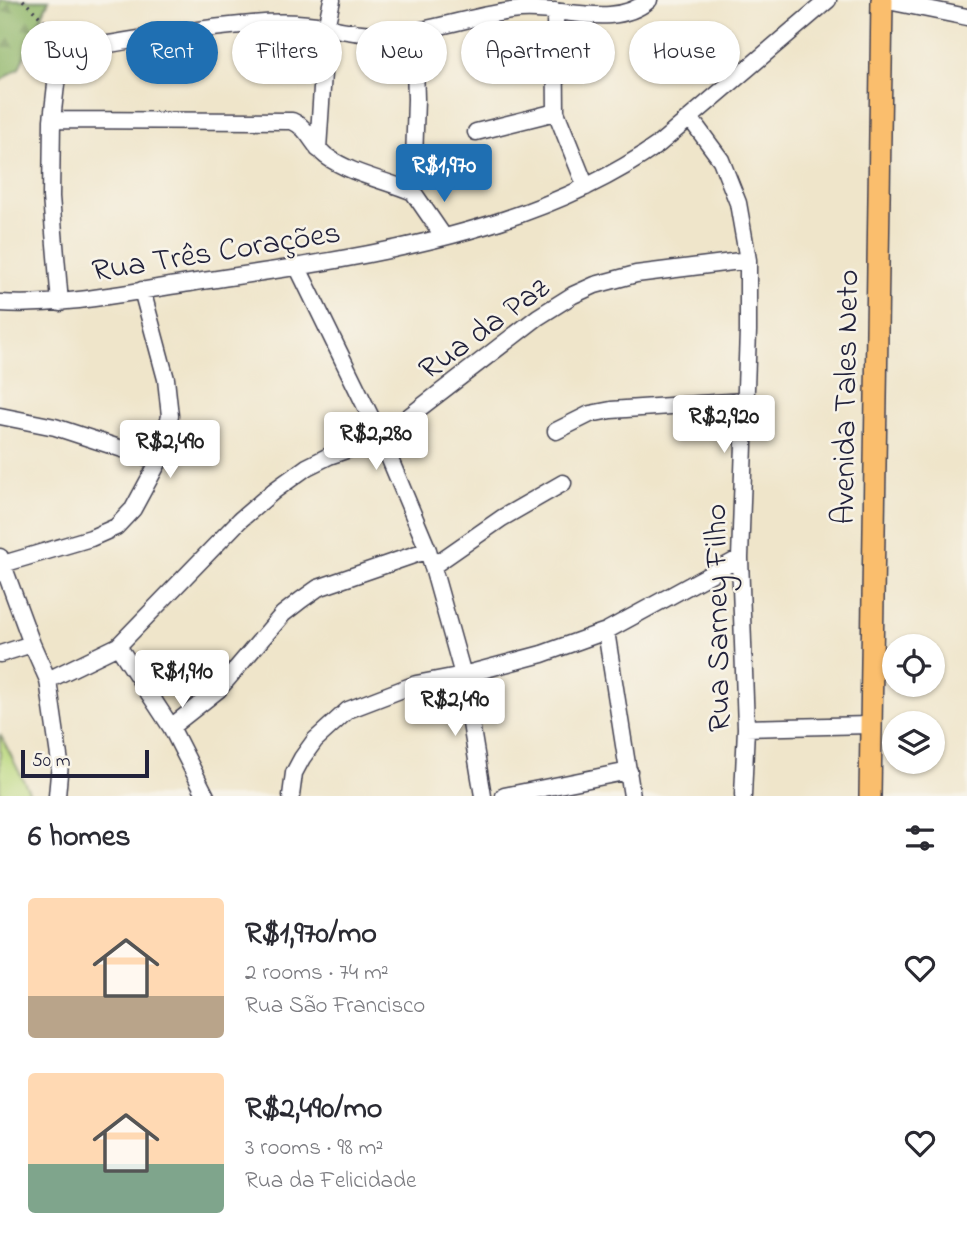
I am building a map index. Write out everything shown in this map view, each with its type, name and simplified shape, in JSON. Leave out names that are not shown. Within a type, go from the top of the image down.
[{"type":"main road","name":"Avenida Tales Neto","points":[[870,796],[883,0]]},
{"type":"street","points":[[327,21],[332,0]]},
{"type":"street","points":[[447,24],[523,9],[613,16],[628,12],[649,0]]},
{"type":"street","name":"Rua Três Corações","points":[[0,303],[60,303],[365,255],[456,234],[551,202],[632,163],[690,118],[828,0]]},
{"type":"street","points":[[883,0],[967,16]]},
{"type":"street","points":[[555,11],[556,112],[586,187]]},
{"type":"street","points":[[112,44],[232,27]]},
{"type":"street","points":[[56,84],[52,120],[51,197],[60,303]]},
{"type":"street","points":[[318,149],[322,84]]},
{"type":"street","points":[[413,192],[416,84]]},
{"type":"street","points":[[476,132],[556,112]]},
{"type":"street","name":"Rua Sarney Filho","points":[[690,118],[721,160],[730,181],[738,203],[748,260],[740,558],[746,728],[743,796]]},
{"type":"street","points":[[52,120],[292,121],[302,125],[318,149],[348,168],[413,192],[444,237]]},
{"type":"street","name":"Rua da Paz","points":[[48,680],[118,646],[240,520],[275,490],[307,467],[329,456],[381,438],[538,317],[573,295],[595,285],[636,274],[748,260]]},
{"type":"street","points":[[298,266],[381,438],[430,558],[463,675],[483,796]]},
{"type":"street","points":[[57,796],[60,763],[48,680],[2,560],[91,538],[116,527],[133,509],[159,461],[170,416],[166,379],[142,290]]},
{"type":"street","points":[[556,431],[590,414],[611,410],[744,401]]},
{"type":"street","points":[[0,416],[55,427],[159,461]]},
{"type":"street","points":[[171,727],[218,690],[283,614],[318,588],[430,558],[563,483]]},
{"type":"street","points":[[291,796],[294,773],[302,758],[315,740],[348,710],[416,684],[463,675],[542,654],[606,631],[740,558]]},
{"type":"street","points":[[606,631],[632,796]]},
{"type":"street","points":[[0,654],[32,643]]},
{"type":"street","points":[[118,646],[171,727],[206,796]]},
{"type":"street","points":[[746,728],[870,725]]},
{"type":"street","points":[[504,796],[629,771]]},
{"type":"path","points":[[23,0],[44,21]]},
{"type":"green space","points":[[0,0],[49,0],[40,21],[21,21],[21,63],[19,68],[0,81]]},
{"type":"green space","points":[[0,734],[29,791],[19,796],[0,796]]}]
